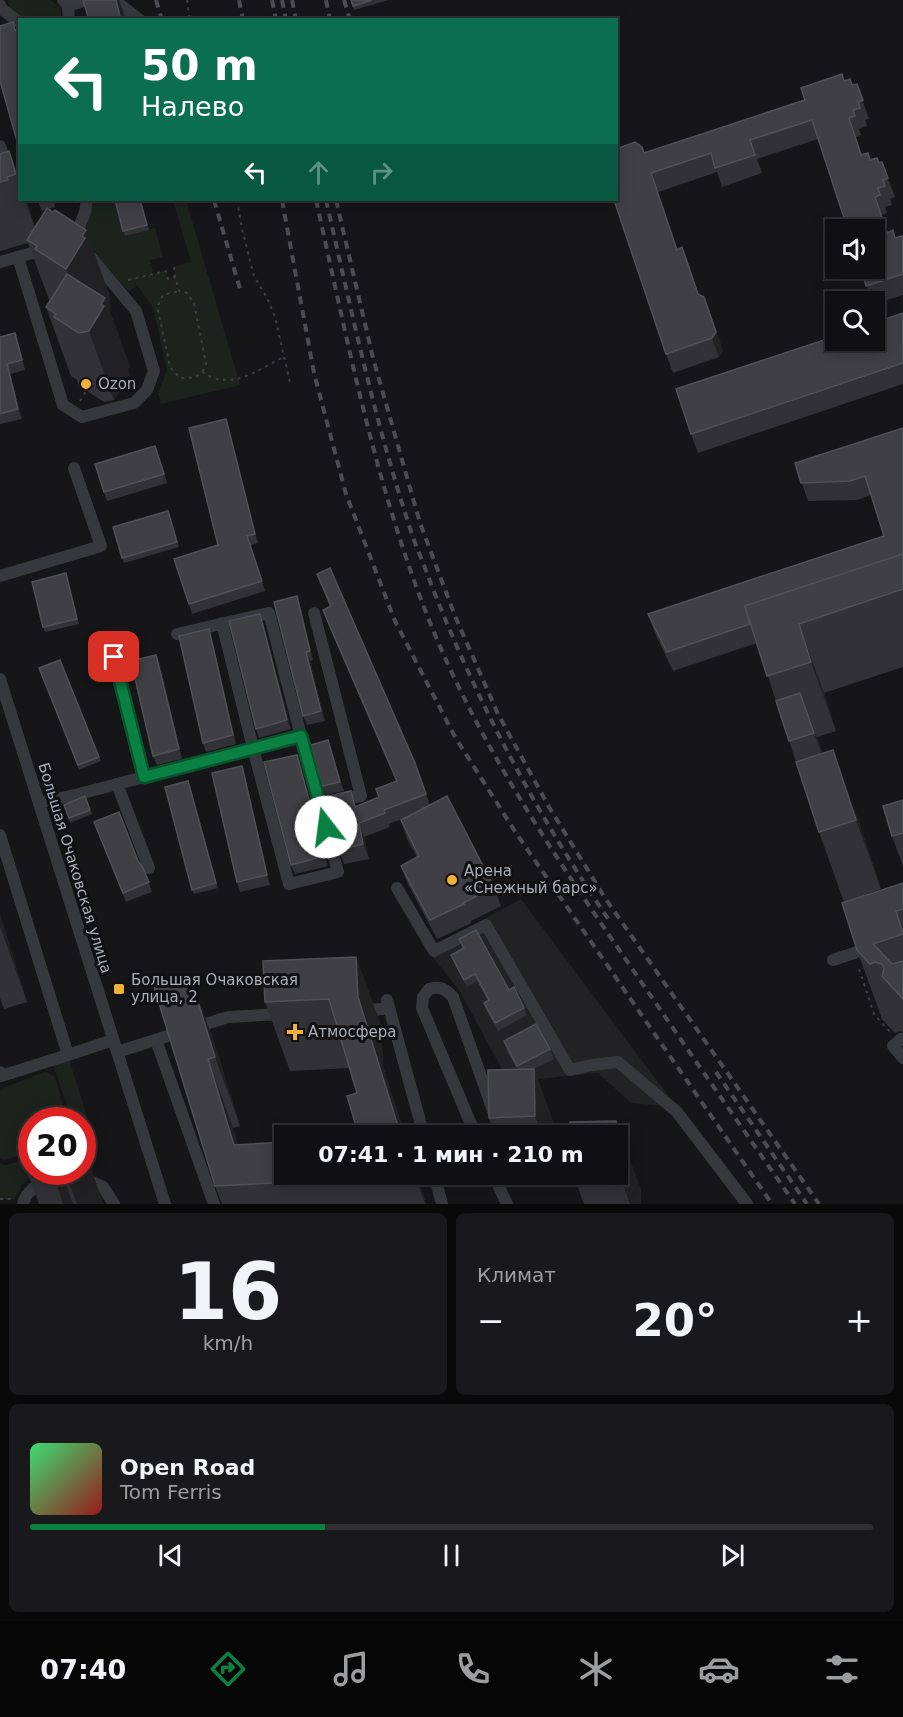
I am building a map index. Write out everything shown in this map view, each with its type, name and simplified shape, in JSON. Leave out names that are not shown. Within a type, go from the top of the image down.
[{"type":"street","points":[[69,18],[65,3],[86,0]]},
{"type":"street","points":[[114,0],[137,18]]},
{"type":"street","points":[[0,6],[10,20]]},
{"type":"street","points":[[0,146],[13,187],[0,191]]},
{"type":"street","points":[[74,241],[87,201]]},
{"type":"street","points":[[0,262],[74,241]]},
{"type":"street","points":[[18,257],[63,405],[82,417],[134,403],[147,390],[154,371],[136,311],[84,248],[74,241]]},
{"type":"street","points":[[0,576],[101,546],[75,468]]},
{"type":"street","points":[[177,634],[222,623],[269,613],[338,872],[289,884],[222,623]]},
{"type":"street","points":[[314,613],[361,796],[320,805]]},
{"type":"street","points":[[114,657],[144,777]]},
{"type":"street","name":"Большая Очаковская улица","points":[[0,678],[165,1204]]},
{"type":"street","points":[[39,803],[301,736]]},
{"type":"street","points":[[117,784],[149,868]]},
{"type":"street","points":[[0,835],[68,1055]]},
{"type":"street","points":[[398,888],[434,951],[486,925],[570,1070],[618,1062],[677,1112],[747,1204]]},
{"type":"street","points":[[833,960],[903,937]]},
{"type":"street","points":[[471,1125],[422,1008],[423,997],[429,989],[438,987],[445,989],[453,997],[498,1125]]},
{"type":"street","points":[[349,1011],[385,1004],[421,1125]]},
{"type":"street","points":[[0,1072],[1,1076],[68,1055],[156,1040],[228,1017],[291,1014]]},
{"type":"street","points":[[156,1040],[214,1204]]},
{"type":"street","points":[[900,1040],[893,1047],[903,1058]]},
{"type":"street","points":[[96,1184],[103,1187],[114,1204]]},
{"type":"street","points":[[23,1204],[24,1199],[34,1187],[39,1185]]},
{"type":"street","points":[[437,1185],[442,1204]]},
{"type":"street","points":[[498,1185],[505,1201]]},
{"type":"street","points":[[504,1185],[505,1201]]},
{"type":"path","points":[[187,0],[190,18]]},
{"type":"path","points":[[237,201],[254,276],[267,298],[274,317],[290,383]]},
{"type":"path","points":[[174,267],[179,291]]},
{"type":"path","points":[[113,284],[166,271],[168,279],[175,277]]},
{"type":"path","points":[[179,291],[187,293],[194,303],[206,364],[198,376],[189,379],[180,378],[170,367],[158,310],[159,302],[164,295],[179,291]]},
{"type":"path","points":[[202,372],[221,381],[254,374],[265,365],[284,357]]},
{"type":"path","points":[[72,399],[79,404],[86,391]]},
{"type":"path","points":[[870,966],[859,969],[874,1014],[900,1040]]},
{"type":"shaded area","points":[[7,0],[50,0],[61,8],[61,18],[26,18],[15,14]]},
{"type":"shaded area","points":[[94,201],[130,201],[126,236],[155,228],[163,257],[150,260],[153,270],[151,274],[166,271],[168,279],[175,276],[174,267],[191,262],[173,201],[186,201],[240,385],[161,404],[158,394],[167,371],[153,307],[137,285],[129,291],[104,263],[88,239],[86,233]]},
{"type":"shaded area","points":[[521,899],[670,1098],[663,1106],[631,1103],[598,1073],[509,1082],[459,990],[427,950]]},
{"type":"shaded area","points":[[69,1059],[84,1107],[68,1107],[53,1064]]},
{"type":"shaded area","points":[[45,1072],[55,1077],[63,1107],[18,1107],[18,1156],[4,1160],[0,1158],[0,1089]]},
{"type":"shaded area","points":[[18,1162],[18,1185],[22,1185],[14,1199],[0,1199],[0,1163],[5,1165]]},
{"type":"building","points":[[83,0],[116,0],[120,18],[88,18]]},
{"type":"building","points":[[351,0],[372,0],[353,6]]},
{"type":"building","points":[[13,22],[15,30],[18,29],[18,144],[0,81],[0,26]]},
{"type":"building","points":[[842,74],[844,81],[850,79],[852,85],[857,84],[863,100],[858,102],[860,108],[853,110],[855,116],[849,118],[861,155],[868,153],[870,160],[877,158],[879,163],[882,162],[888,178],[883,180],[885,186],[878,188],[880,195],[875,197],[882,219],[844,219],[812,120],[750,140],[755,155],[715,168],[711,153],[651,173],[677,250],[682,247],[698,294],[704,297],[716,332],[712,338],[666,354],[614,201],[618,201],[618,148],[635,142],[642,147],[644,153],[805,100],[801,88]]},
{"type":"building","points":[[9,151],[16,174],[0,182],[0,154]]},
{"type":"building","points":[[115,201],[140,201],[147,225],[123,231]]},
{"type":"building","points":[[47,208],[53,212],[55,210],[86,230],[82,236],[85,238],[66,269],[35,249],[37,246],[27,240]]},
{"type":"building","points":[[885,227],[887,233],[893,230],[895,238],[902,236],[903,239],[903,274],[866,286],[864,279],[885,279]]},
{"type":"building","points":[[67,274],[105,298],[101,304],[104,306],[89,331],[79,333],[54,317],[56,314],[46,307]]},
{"type":"building","points":[[903,313],[903,363],[691,434],[676,389],[825,340],[825,351],[885,351],[885,319]]},
{"type":"building","points":[[15,333],[22,360],[7,364],[18,409],[0,414],[0,337]]},
{"type":"building","points":[[226,419],[255,534],[247,536],[262,581],[189,604],[174,559],[218,545],[189,428]]},
{"type":"building","points":[[903,428],[903,554],[745,606],[750,624],[667,652],[648,614],[884,536],[865,476],[850,481],[801,483],[795,463]]},
{"type":"building","points":[[155,446],[164,474],[104,492],[95,464]]},
{"type":"building","points":[[168,511],[177,542],[122,558],[113,527]]},
{"type":"building","points":[[903,554],[903,589],[799,624],[811,662],[767,676],[745,606]]},
{"type":"building","points":[[330,568],[415,763],[426,794],[384,810],[385,813],[359,823],[363,844],[339,850],[325,797],[351,791],[355,807],[379,797],[376,789],[397,781],[323,610],[331,606],[317,574]]},
{"type":"building","points":[[66,573],[77,619],[43,627],[32,582]]},
{"type":"building","points":[[297,596],[310,651],[306,652],[321,711],[303,716],[274,602]]},
{"type":"building","points":[[260,614],[287,720],[256,729],[229,621]]},
{"type":"building","points":[[209,629],[233,735],[203,743],[179,636]]},
{"type":"building","points":[[156,655],[179,749],[153,756],[131,661]]},
{"type":"building","points":[[60,660],[99,757],[78,765],[39,668]]},
{"type":"building","points":[[800,693],[814,733],[789,741],[776,701]]},
{"type":"building","points":[[328,740],[340,782],[322,786],[311,745]]},
{"type":"building","points":[[833,750],[856,820],[819,832],[796,762]]},
{"type":"building","points":[[297,755],[324,856],[291,865],[264,762]]},
{"type":"building","points":[[242,766],[267,875],[237,882],[212,773]]},
{"type":"building","points":[[188,781],[216,883],[192,890],[165,787]]},
{"type":"building","points":[[85,796],[90,810],[69,818],[64,805]]},
{"type":"building","name":"Арена «Снежный барс»","points":[[447,796],[494,887],[430,920],[401,866],[419,856],[401,820]]},
{"type":"building","points":[[903,800],[903,833],[892,836],[883,806]]},
{"type":"building","points":[[119,812],[138,861],[149,882],[123,893],[94,822]]},
{"type":"building","points":[[903,883],[903,909],[896,911],[903,934],[873,944],[892,964],[903,961],[903,999],[882,976],[884,969],[882,964],[875,962],[870,964],[857,950],[842,903]]},
{"type":"building","points":[[476,930],[509,990],[514,987],[524,1008],[495,1023],[484,1003],[489,1000],[475,974],[464,980],[451,955],[464,948],[459,939]]},
{"type":"building","points":[[356,957],[358,997],[398,1125],[356,1125],[347,1096],[357,1093],[329,999],[265,1002],[263,961]]},
{"type":"building","points":[[190,976],[215,1057],[208,1059],[234,1145],[274,1143],[274,1183],[215,1186],[154,987]]},
{"type":"building","points":[[536,1024],[550,1049],[517,1066],[504,1041]]},
{"type":"building","points":[[534,1069],[535,1116],[489,1118],[488,1070]]},
{"type":"building","points":[[616,1121],[616,1125],[570,1125],[570,1122]]},
{"type":"railway","points":[[156,0],[161,18]]},
{"type":"railway","points":[[239,0],[243,18]]},
{"type":"railway","points":[[272,0],[276,18]]},
{"type":"railway","points":[[282,0],[286,18]]},
{"type":"railway","points":[[292,0],[296,18]]},
{"type":"railway","points":[[326,0],[330,18]]},
{"type":"railway","points":[[344,0],[349,18]]},
{"type":"railway","points":[[214,201],[240,289]]},
{"type":"railway","points":[[282,201],[314,373],[346,494],[395,621],[455,737],[516,833],[772,1204]]},
{"type":"railway","points":[[316,201],[365,415],[394,521],[431,625],[451,671],[496,759],[548,843],[795,1204]]},
{"type":"railway","points":[[326,201],[364,363],[396,485],[431,584],[468,672],[510,757],[557,840],[609,920]]},
{"type":"railway","points":[[336,201],[373,358],[420,523],[455,616],[498,714],[549,807],[605,898],[819,1204]]},
{"type":"railway","points":[[716,1072],[807,1204]]},
{"type":"place","name":"Ozon","points":[[86,384]]},
{"type":"place","name":"Арена «Снежный барс»","points":[[452,880]]},
{"type":"place","name":"Большая Очаковская улица, 2","points":[[119,989]]},
{"type":"place","name":"Атмосфера","points":[[295,1032]]},
{"type":"route","points":[[114,657],[144,777],[301,736],[326,827]]}]
